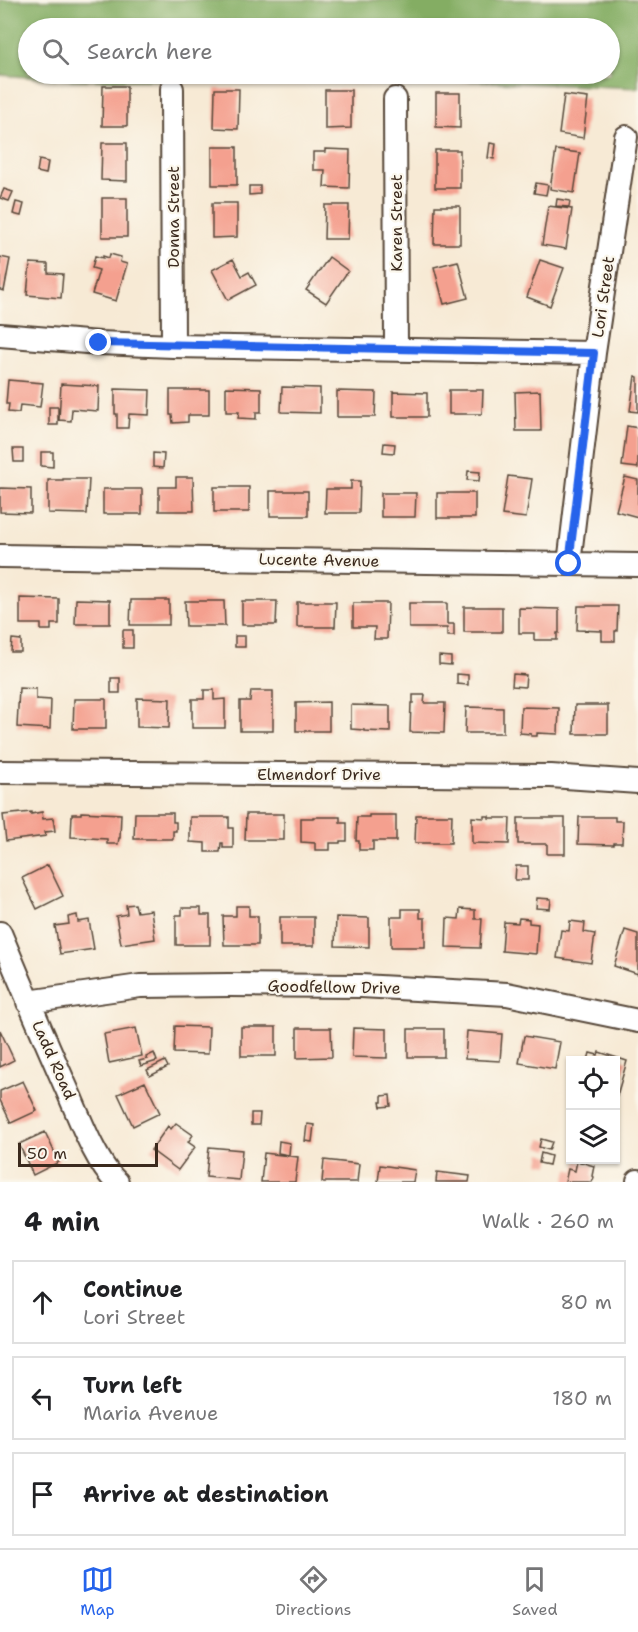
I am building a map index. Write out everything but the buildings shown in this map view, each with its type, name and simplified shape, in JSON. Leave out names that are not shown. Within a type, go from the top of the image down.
[{"type":"street","name":"Donna Street","points":[[172,89],[173,346]]},
{"type":"street","name":"Karen Street","points":[[395,99],[396,348]]},
{"type":"street","name":"Lori Street","points":[[569,564],[594,353],[626,137]]},
{"type":"street","points":[[0,335],[173,346],[594,353]]},
{"type":"street","name":"Lucente Avenue","points":[[0,556],[638,565]]},
{"type":"street","name":"Elmendorf Drive","points":[[0,772],[551,776],[638,782]]},
{"type":"street","name":"Ladd Road","points":[[0,933],[93,1148],[111,1178],[117,1182]]},
{"type":"street","name":"Goodfellow Drive","points":[[28,1002],[140,986],[361,986],[507,994],[638,1021]]},
{"type":"green space","points":[[0,0],[638,0],[638,88],[545,84],[620,84],[620,18],[18,18],[18,76],[0,75]]},
{"type":"route","points":[[99,343],[594,353],[569,564]]}]
